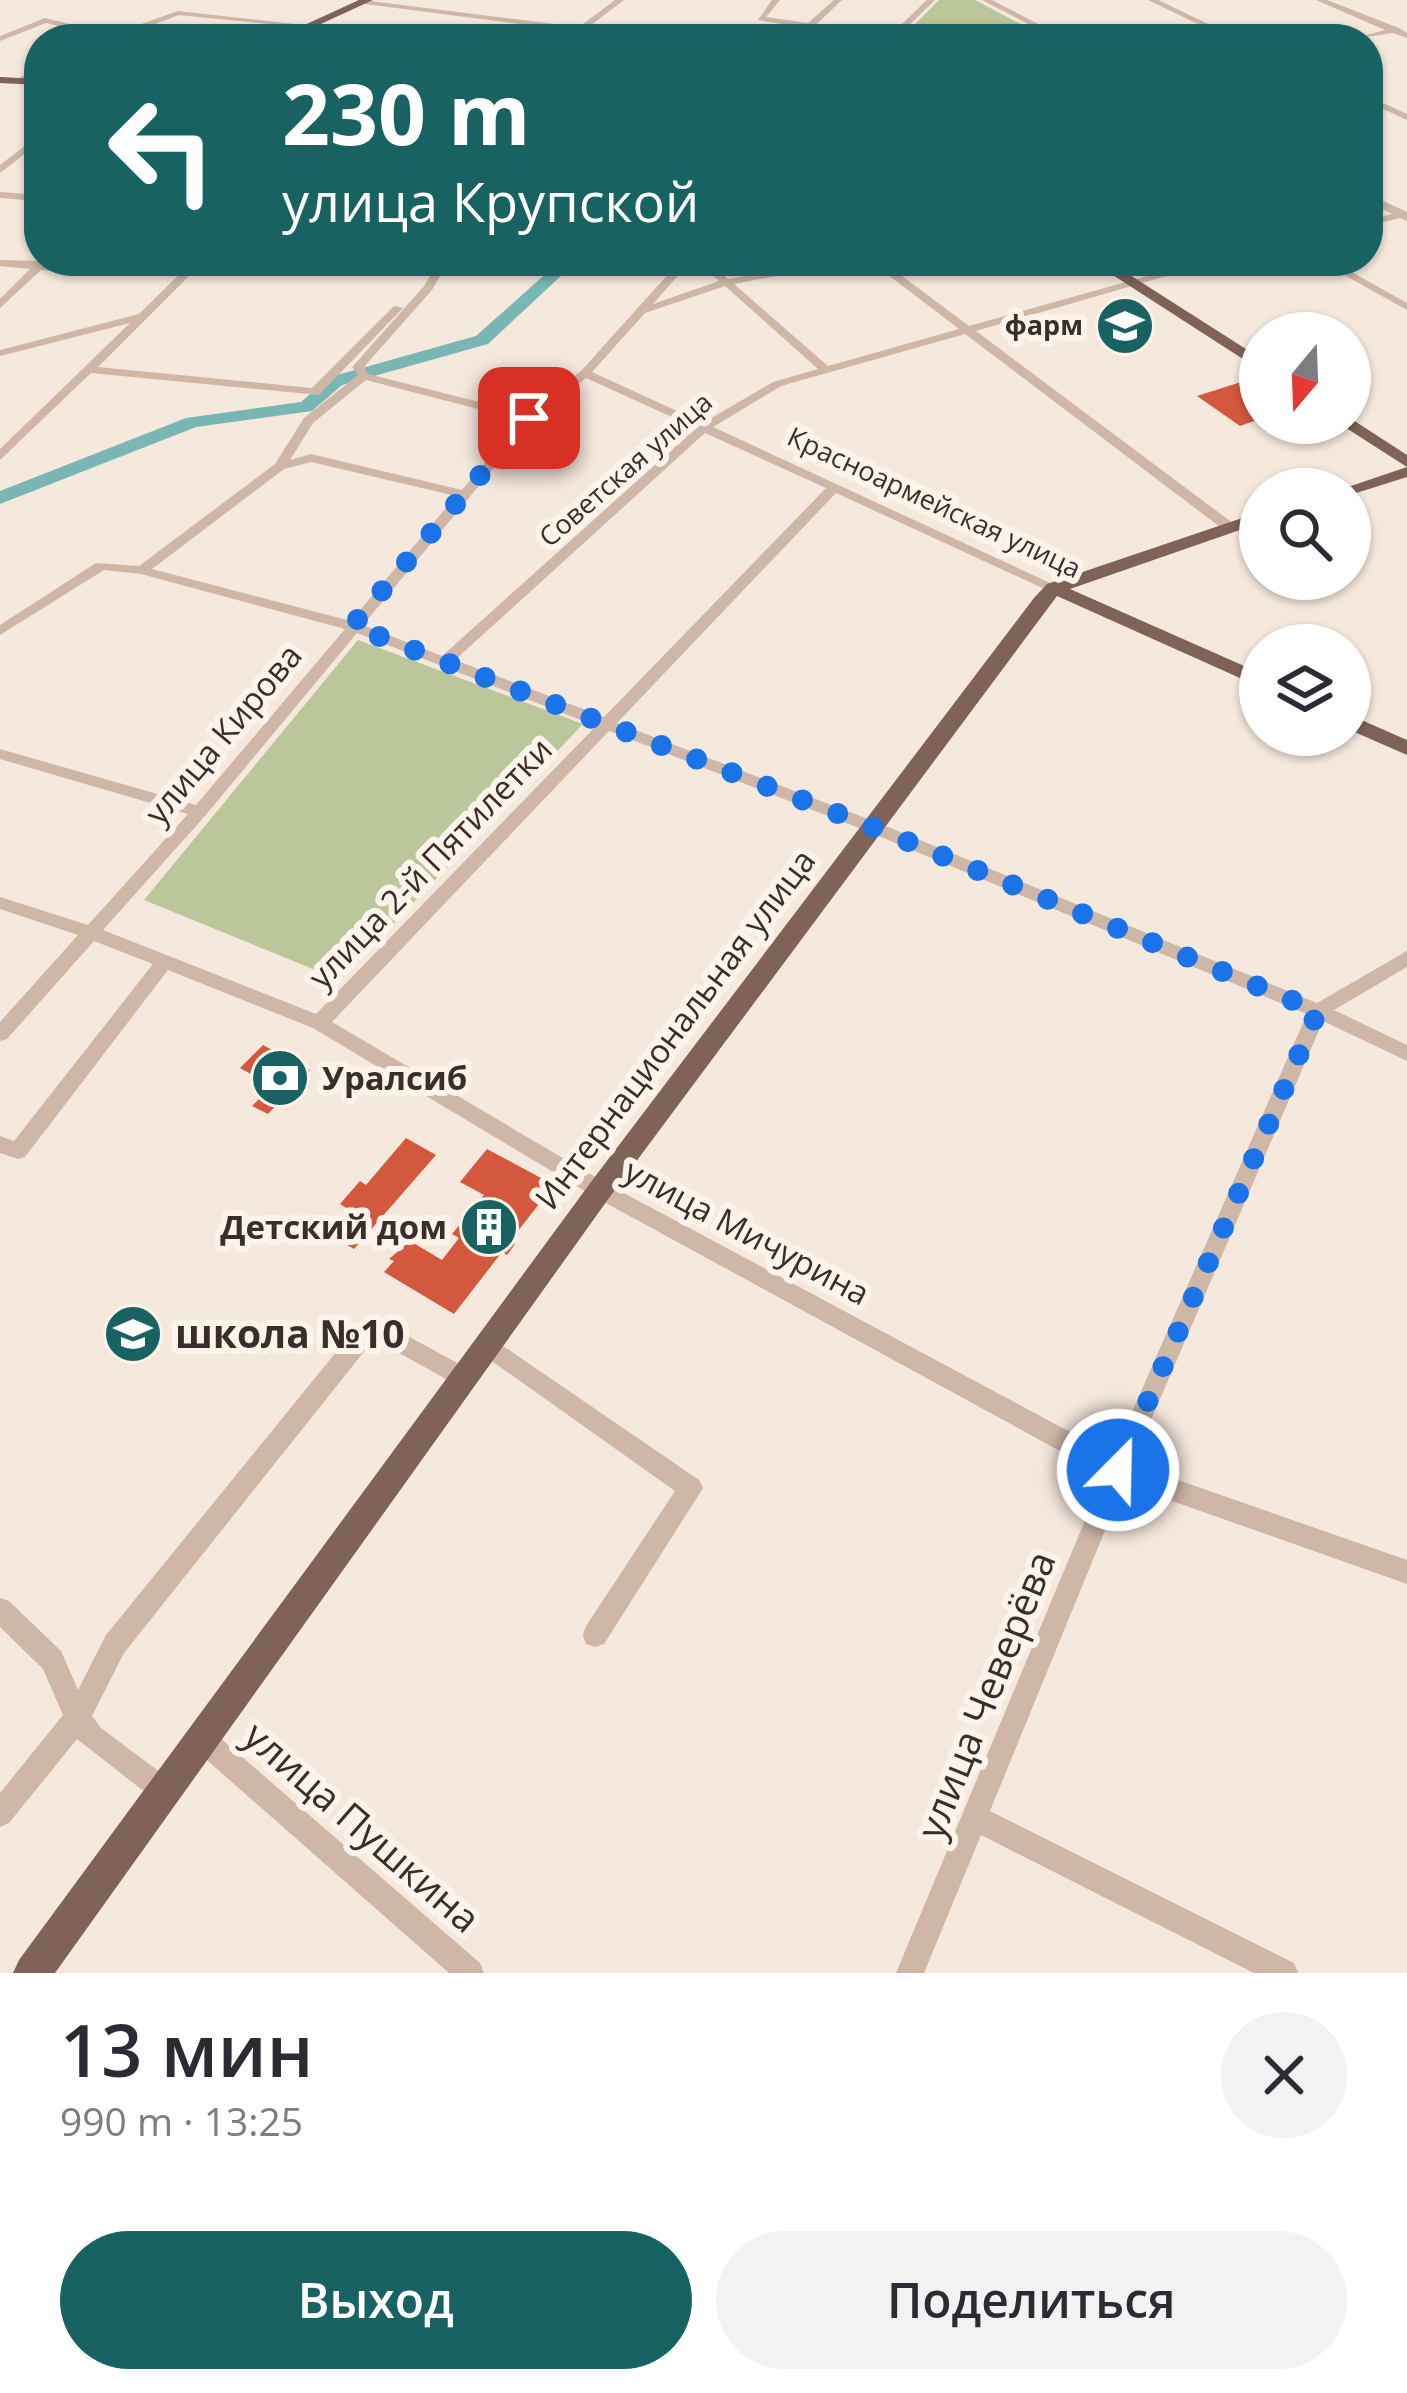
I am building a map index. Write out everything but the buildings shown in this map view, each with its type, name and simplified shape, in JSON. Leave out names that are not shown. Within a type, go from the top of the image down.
[{"type":"main road","points":[[314,24],[366,1]]},
{"type":"main road","points":[[0,80],[24,81]]},
{"type":"main road","points":[[1120,276],[1239,352]]},
{"type":"main road","points":[[1371,438],[1407,462]]},
{"type":"main road","points":[[1371,483],[1407,472]]},
{"type":"main road","points":[[1054,588],[1239,524]]},
{"type":"main road","name":"Красноармейская улица","points":[[1054,588],[1239,672]]},
{"type":"main road","name":"Интернациональная улица","points":[[32,1973],[600,1190],[870,826],[1054,588]]},
{"type":"main road","points":[[1371,732],[1407,748]]},
{"type":"street","points":[[587,24],[620,0]]},
{"type":"street","points":[[776,0],[760,18],[797,24]]},
{"type":"street","points":[[811,24],[838,0]]},
{"type":"street","points":[[906,24],[932,0]]},
{"type":"street","points":[[986,0],[1033,24]]},
{"type":"street","points":[[1152,0],[1204,24]]},
{"type":"street","points":[[1320,0],[1379,24]]},
{"type":"street","points":[[366,1],[539,24]]},
{"type":"street","points":[[36,24],[69,9]]},
{"type":"street","points":[[149,24],[178,13],[289,24]]},
{"type":"street","points":[[45,20],[60,24]]},
{"type":"street","points":[[502,24],[506,20]]},
{"type":"street","points":[[1383,26],[1407,32]]},
{"type":"street","points":[[1383,33],[1394,30]]},
{"type":"street","points":[[17,81],[24,78]]},
{"type":"street","points":[[0,170],[24,151]]},
{"type":"street","points":[[0,305],[29,276]]},
{"type":"street","points":[[0,456],[184,276]]},
{"type":"street","points":[[87,369],[315,392],[428,276]]},
{"type":"street","points":[[142,570],[280,466],[308,421],[362,373],[434,276]]},
{"type":"street","name":"улица Кирова","points":[[0,1034],[199,812],[529,418],[585,373],[673,276]]},
{"type":"street","points":[[720,276],[826,369]]},
{"type":"street","points":[[641,312],[727,282],[762,276]]},
{"type":"street","points":[[895,276],[1229,527]]},
{"type":"street","name":"Советская улица","points":[[443,664],[704,428],[777,384],[1160,276]]},
{"type":"street","points":[[1351,276],[1407,307]]},
{"type":"street","points":[[0,353],[143,316]]},
{"type":"street","points":[[362,373],[529,418]]},
{"type":"street","name":"Красноармейская улица","points":[[585,373],[1054,588]]},
{"type":"street","points":[[280,466],[311,458],[464,494]]},
{"type":"street","name":"улица 2-й Пятилетки","points":[[319,1023],[835,486]]},
{"type":"street","points":[[0,631],[100,566],[142,570],[352,626],[870,826],[1318,1011],[1407,1053]]},
{"type":"street","points":[[0,754],[199,812]]},
{"type":"street","name":"улица Мичурина","points":[[0,903],[91,932],[319,1023],[600,1190],[1118,1470],[1407,1573]]},
{"type":"street","points":[[1318,1011],[1407,958]]},
{"type":"street","points":[[0,1144],[18,1151],[165,962]]},
{"type":"street","name":"улица Чеверёва","points":[[910,1973],[1118,1470],[1318,1011]]},
{"type":"street","points":[[0,1814],[77,1718],[115,1644],[371,1326],[464,1378]]},
{"type":"street","points":[[487,1346],[691,1488],[595,1635]]},
{"type":"street","points":[[0,1610],[52,1660],[77,1718],[92,1737],[164,1791]]},
{"type":"street","name":"улица Пушкина","points":[[202,1739],[470,1973]]},
{"type":"street","points":[[975,1818],[1284,1973]]},
{"type":"green space","points":[[939,0],[975,0],[1021,24],[915,24]]},
{"type":"green space","points":[[358,640],[583,724],[340,980],[144,900]]},
{"type":"waterway","points":[[0,498],[192,422],[306,407],[336,381],[482,340],[552,276]]},
{"type":"place","name":"фарм","points":[[1125,326]]},
{"type":"place","name":"Уралсиб","points":[[280,1078]]},
{"type":"place","name":"Детский дом","points":[[489,1227]]},
{"type":"place","name":"школа №10","points":[[133,1334]]},
{"type":"route","points":[[529,418],[352,626],[870,826],[1318,1011],[1118,1470]]}]
